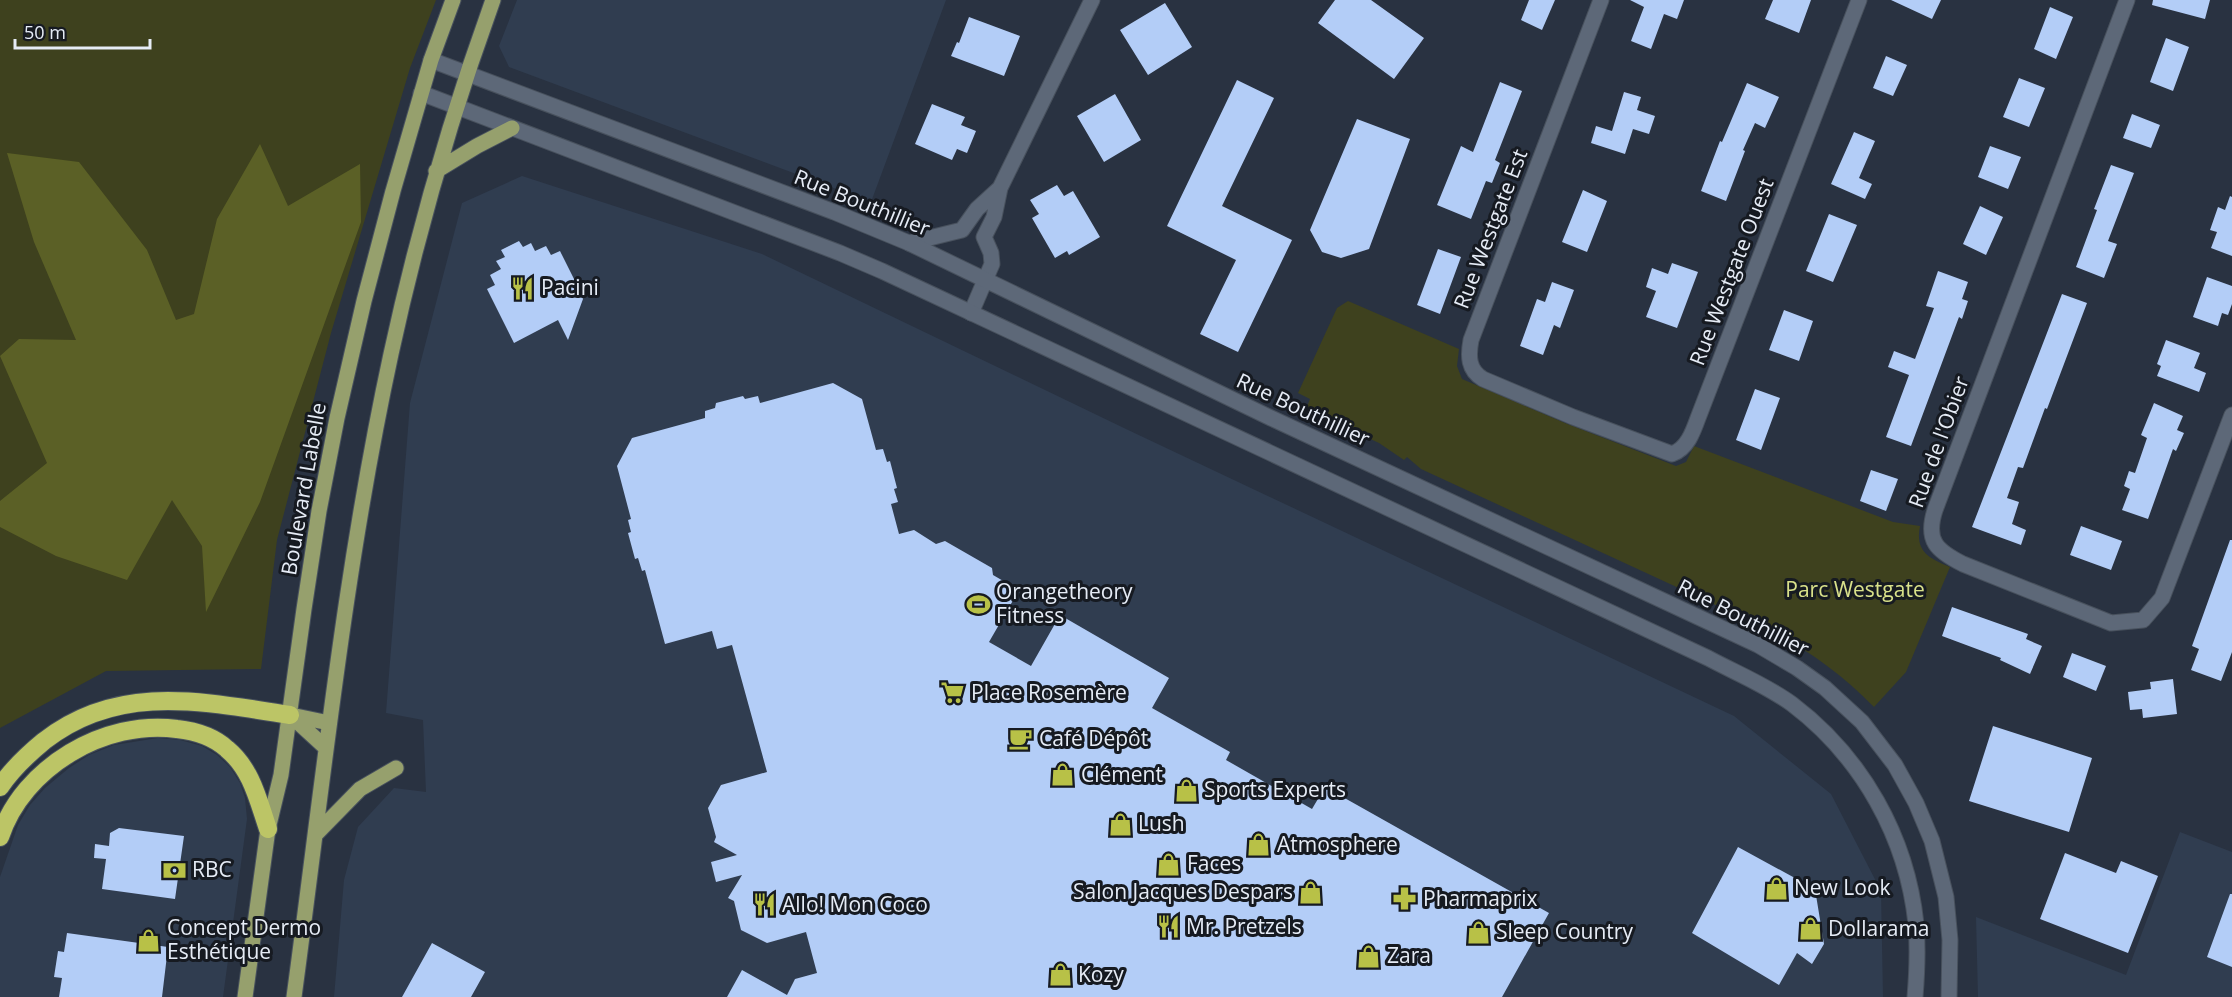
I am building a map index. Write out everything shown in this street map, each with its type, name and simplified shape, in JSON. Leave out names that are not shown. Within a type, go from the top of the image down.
[{"type":"highway","points":[[0,787],[22,760],[49,737],[82,718],[118,705],[143,701],[187,700],[290,715]]},
{"type":"highway","points":[[0,837],[7,820],[22,796],[53,765],[78,748],[105,736],[129,730],[158,728],[192,732],[215,740],[226,748],[248,772],[268,829]]},
{"type":"main road","name":"Boulevard Labelle","points":[[245,997],[268,829],[281,775],[318,521],[337,418],[364,301],[421,93],[453,0]]},
{"type":"main road","points":[[294,997],[352,565],[383,393],[397,326],[436,171],[493,0]]},
{"type":"main road","points":[[436,171],[512,128]]},
{"type":"main road","points":[[290,715],[329,723]]},
{"type":"main road","points":[[290,715],[326,748]]},
{"type":"main road","points":[[315,835],[360,789],[396,768]]},
{"type":"street","points":[[971,313],[986,279],[992,258],[984,237],[994,217],[1000,188],[1092,0]]},
{"type":"street","name":"Rue Westgate Est","points":[[1573,417],[1479,377],[1470,365],[1469,355],[1471,340],[1601,0]]},
{"type":"street","name":"Rue Westgate Ouest","points":[[1573,417],[1668,454],[1678,452],[1685,445],[1698,418],[1859,0]]},
{"type":"street","name":"Rue de l'Obier","points":[[2127,0],[1935,510],[1931,526],[1933,539],[1944,554],[1964,564],[2112,623],[2143,620],[2162,598],[2232,414]]},
{"type":"street","name":"Rue Bouthillier","points":[[431,60],[834,212],[909,243],[1280,422],[1758,645],[1812,678],[1847,707],[1876,739],[1903,778],[1919,810],[1936,857],[1948,913],[1950,948],[1948,997]]},
{"type":"street","points":[[421,93],[840,253],[1760,684],[1791,704],[1824,733],[1854,766],[1873,794],[1895,838],[1906,873],[1915,918],[1917,939],[1915,997]]},
{"type":"street","points":[[909,243],[962,230],[977,209],[1000,188]]},
{"type":"street","points":[[962,230],[971,239],[985,242]]},
{"type":"shaded area","points":[[517,0],[946,0],[871,202],[509,67],[499,46]]},
{"type":"shaded area","points":[[522,176],[762,254],[1734,716],[1831,794],[1881,891],[1883,997],[334,997],[344,880],[358,827],[394,788],[426,792],[423,720],[386,713],[410,403],[462,203]]},
{"type":"shaded area","points":[[158,738],[180,740],[202,746],[217,755],[230,767],[240,783],[245,798],[247,819],[223,997],[0,997],[0,877],[18,825],[30,805],[45,788],[89,755],[114,745]]},
{"type":"shaded area","points":[[2180,832],[2232,852],[2232,997],[1978,997],[1976,917],[2126,975]]},
{"type":"green space","points":[[0,0],[436,0],[410,68],[331,333],[277,540],[261,669],[106,671],[0,728]]},
{"type":"green space","points":[[260,144],[288,206],[360,164],[361,222],[260,502],[206,612],[202,546],[172,500],[127,580],[56,556],[0,527],[0,501],[47,463],[0,356],[19,339],[76,340],[34,242],[7,153],[79,162],[147,250],[176,320],[194,314],[217,219]]},
{"type":"green space","name":"Parc Westgate","points":[[1348,301],[1459,349],[1457,366],[1462,379],[1565,423],[1676,466],[1686,462],[1694,446],[1893,522],[1920,526],[1921,548],[1930,557],[1950,567],[1906,672],[1874,707],[1845,680],[1815,657],[1747,619],[1749,614],[1745,612],[1742,616],[1722,608],[1421,469],[1407,457],[1404,460],[1379,443],[1306,409],[1310,399],[1298,393],[1337,308]]},
{"type":"building","points":[[1335,0],[1371,0],[1424,38],[1394,79],[1318,23]]},
{"type":"building","points":[[1529,0],[1555,0],[1542,30],[1521,20]]},
{"type":"building","points":[[1630,0],[1684,0],[1677,19],[1664,14],[1651,49],[1631,41],[1644,7]]},
{"type":"building","points":[[1773,0],[1811,0],[1799,33],[1765,19]]},
{"type":"building","points":[[1891,0],[1941,0],[1932,19]]},
{"type":"building","points":[[2153,0],[2210,0],[2205,19],[2152,5]]},
{"type":"building","points":[[1165,3],[1192,47],[1148,75],[1120,30]]},
{"type":"building","points":[[2050,7],[2073,17],[2056,59],[2034,49]]},
{"type":"building","points":[[969,17],[1020,36],[1004,76],[951,56],[957,42],[959,43]]},
{"type":"building","points":[[2166,38],[2189,47],[2173,91],[2150,82]]},
{"type":"building","points":[[1886,56],[1907,65],[1893,96],[1873,88]]},
{"type":"building","points":[[2019,78],[2045,88],[2029,127],[2003,117]]},
{"type":"building","points":[[1237,80],[1274,98],[1222,206],[1292,240],[1238,352],[1200,334],[1236,260],[1167,226]]},
{"type":"building","points":[[1500,82],[1522,91],[1495,160],[1500,163],[1492,183],[1486,181],[1471,219],[1437,205],[1461,146],[1473,152]]},
{"type":"building","points":[[1747,83],[1779,97],[1765,128],[1755,123],[1743,150],[1745,151],[1726,201],[1701,191],[1720,141],[1722,142]]},
{"type":"building","points":[[1624,92],[1641,97],[1637,110],[1655,116],[1649,134],[1633,129],[1625,154],[1591,143],[1596,126],[1612,131]]},
{"type":"building","points":[[1115,94],[1141,140],[1104,162],[1077,116]]},
{"type":"building","points":[[932,104],[965,117],[961,125],[976,131],[967,153],[957,149],[952,160],[915,144]]},
{"type":"building","points":[[2132,114],[2160,125],[2151,148],[2123,138]]},
{"type":"building","points":[[1357,119],[1410,139],[1369,249],[1341,258],[1322,252],[1310,230]]},
{"type":"building","points":[[1854,132],[1875,141],[1859,178],[1872,184],[1865,199],[1831,184]]},
{"type":"building","points":[[1990,146],[2021,157],[2008,189],[1978,177]]},
{"type":"building","points":[[2111,165],[2134,173],[2108,241],[2117,244],[2104,278],[2076,267]]},
{"type":"building","points":[[1057,185],[1064,196],[1073,191],[1100,237],[1069,255],[1067,251],[1055,258],[1032,218],[1039,214],[1030,200]]},
{"type":"building","points":[[1583,190],[1607,201],[1587,252],[1562,242]]},
{"type":"building","points":[[2230,196],[2232,197],[2232,256],[2211,248],[2217,232],[2210,230],[2218,207],[2225,210]]},
{"type":"building","points":[[1980,206],[2003,217],[1986,255],[1963,244]]},
{"type":"building","points":[[1829,214],[1857,225],[1833,282],[1806,271]]},
{"type":"building","points":[[519,241],[523,247],[531,243],[535,251],[546,246],[551,255],[560,251],[577,285],[583,299],[568,340],[558,320],[514,343],[487,289],[495,285],[490,275],[501,269],[496,261],[505,257],[501,250]]},
{"type":"building","points":[[1438,249],[1461,257],[1440,314],[1417,305]]},
{"type":"building","points":[[1672,263],[1698,272],[1677,328],[1646,317],[1656,291],[1646,287],[1652,268],[1668,274]]},
{"type":"building","points":[[1938,271],[1968,282],[1962,299],[1968,301],[1962,319],[1959,317],[1911,446],[1886,437],[1909,375],[1888,367],[1894,351],[1915,359],[1934,308],[1926,306]]},
{"type":"building","points":[[2207,277],[2232,286],[2232,304],[2228,315],[2222,313],[2218,326],[2193,317]]},
{"type":"building","points":[[1552,282],[1574,290],[1560,328],[1554,325],[1543,355],[1520,346],[1537,299],[1545,302]]},
{"type":"building","points":[[2062,294],[2087,303],[2023,468],[2018,467],[2007,498],[2019,502],[2012,524],[2026,530],[2021,545],[1972,527]]},
{"type":"building","points":[[1784,310],[1813,321],[1799,361],[1769,350]]},
{"type":"building","points":[[2166,340],[2200,353],[2194,368],[2206,373],[2199,392],[2157,376],[2161,366],[2157,364]]},
{"type":"building","name":"Place Rosemère","points":[[833,383],[862,399],[876,450],[883,449],[887,462],[890,461],[898,502],[891,504],[899,534],[914,530],[936,544],[945,541],[992,568],[993,575],[1019,590],[989,642],[1031,666],[1060,615],[1169,678],[1152,708],[1230,752],[1226,760],[1312,809],[1325,787],[1549,913],[1502,997],[727,997],[742,970],[787,995],[795,979],[817,973],[806,932],[767,943],[741,930],[734,901],[728,898],[742,875],[716,882],[711,862],[737,855],[714,842],[716,837],[708,808],[721,785],[767,772],[732,645],[717,649],[712,631],[665,644],[645,570],[642,571],[638,558],[635,559],[628,533],[631,532],[628,520],[631,519],[617,466],[632,438],[705,418],[705,411],[715,408],[716,403],[743,396],[745,399],[758,396],[760,403]]},
{"type":"building","points":[[1755,389],[1780,398],[1761,450],[1736,440]]},
{"type":"building","points":[[2154,403],[2183,416],[2177,430],[2184,433],[2176,451],[2173,449],[2148,519],[2122,510],[2130,489],[2124,486],[2129,471],[2135,473],[2147,438],[2141,435]]},
{"type":"building","points":[[1871,470],[1898,479],[1886,511],[1860,501]]},
{"type":"building","points":[[2081,526],[2122,541],[2111,570],[2070,555]]},
{"type":"building","points":[[2230,540],[2232,540],[2232,652],[2221,681],[2191,670],[2199,649],[2192,646]]},
{"type":"building","points":[[1952,607],[2028,634],[2026,639],[2042,646],[2030,674],[2000,660],[2001,658],[1942,636]]},
{"type":"building","points":[[2072,653],[2106,666],[2096,691],[2063,677]]},
{"type":"building","points":[[2173,679],[2177,714],[2143,718],[2142,709],[2130,710],[2128,692],[2151,689],[2150,682]]},
{"type":"building","points":[[1993,726],[2092,758],[2069,832],[1969,801]]},
{"type":"building","points":[[119,828],[184,836],[175,899],[102,889],[106,859],[94,858],[95,844],[109,846],[110,833]]},
{"type":"building","points":[[1738,847],[1815,889],[1824,944],[1812,964],[1797,953],[1779,985],[1692,933]]},
{"type":"building","points":[[2065,853],[2116,873],[2121,861],[2158,876],[2128,953],[2040,919]]},
{"type":"building","points":[[2230,894],[2232,894],[2232,967],[2207,957]]},
{"type":"building","points":[[67,933],[168,947],[162,997],[59,997],[62,978],[54,977],[58,951],[64,952]]},
{"type":"building","points":[[432,943],[485,972],[471,997],[402,997]]},
{"type":"place","name":"Pacini","points":[[523,288]]},
{"type":"place","name":"Orangetheory Fitness","points":[[978,604]]},
{"type":"place","name":"Place Rosemère","points":[[953,693]]},
{"type":"place","name":"Café Dépôt","points":[[1021,739]]},
{"type":"place","name":"Clément","points":[[1063,775]]},
{"type":"place","name":"Sports Experts","points":[[1186,790]]},
{"type":"place","name":"Lush","points":[[1120,824]]},
{"type":"place","name":"Atmosphere","points":[[1259,845]]},
{"type":"place","name":"Faces","points":[[1169,864]]},
{"type":"place","name":"RBC","points":[[174,870]]},
{"type":"place","name":"New Look","points":[[1776,888]]},
{"type":"place","name":"Salon Jacques Despars","points":[[1311,892]]},
{"type":"place","name":"Pharmaprix","points":[[1405,899]]},
{"type":"place","name":"Allo! Mon Coco","points":[[764,905]]},
{"type":"place","name":"Mr. Pretzels","points":[[1168,927]]},
{"type":"place","name":"Dollarama","points":[[1810,929]]},
{"type":"place","name":"Sleep Country","points":[[1478,932]]},
{"type":"place","name":"Concept Dermo Esthétique","points":[[149,940]]},
{"type":"place","name":"Zara","points":[[1369,956]]},
{"type":"place","name":"Kozy","points":[[1060,975]]}]
